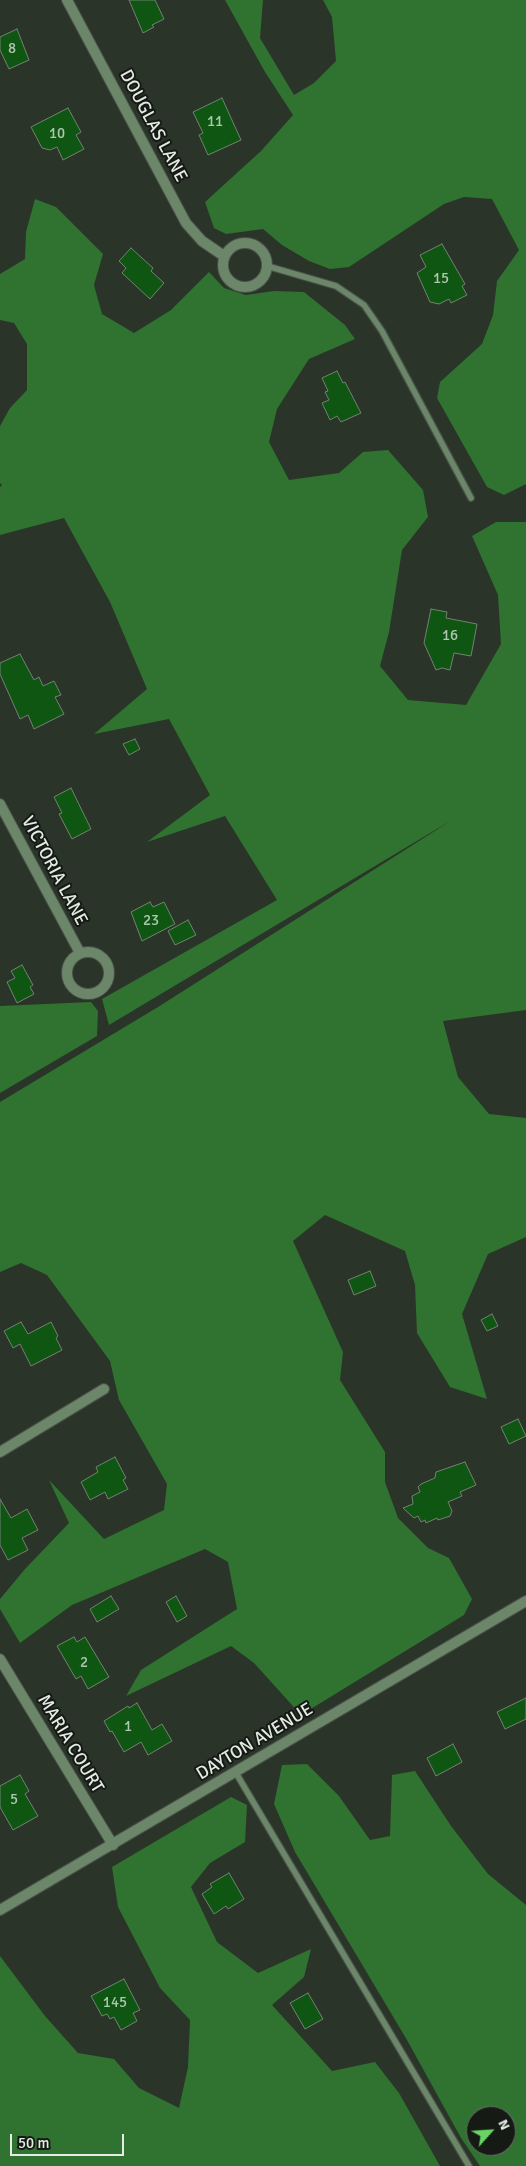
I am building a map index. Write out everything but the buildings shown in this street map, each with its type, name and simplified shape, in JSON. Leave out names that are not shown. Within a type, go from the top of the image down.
[{"type":"street","name":"DOUGLAS LANE","points":[[67,0],[186,223],[202,241],[224,256]]},
{"type":"street","points":[[248,242],[260,248],[265,254],[267,266],[264,276],[254,286],[238,286],[226,278],[222,263],[224,256],[234,245],[248,242]]},
{"type":"street","name":"VICTORIA LANE","points":[[0,804],[80,954]]},
{"type":"street","name":"VICTORIA LANE","points":[[93,952],[104,959],[107,964],[109,977],[96,993],[88,994],[75,989],[67,977],[69,963],[80,954],[93,952]]},
{"type":"street","points":[[0,1452],[104,1390]]},
{"type":"street","name":"DAYTON AVENUE","points":[[0,1910],[526,1601]]},
{"type":"street","name":"MARIA COURT","points":[[0,1659],[113,1845]]},
{"type":"lane","points":[[267,266],[336,286],[364,305],[382,331],[472,498]]},
{"type":"lane","points":[[236,1773],[469,2166]]},
{"type":"green space","points":[[225,0],[263,0],[260,38],[294,95],[314,83],[336,61],[332,17],[323,0],[526,0],[526,484],[504,495],[487,487],[437,398],[440,382],[482,344],[493,315],[497,281],[519,250],[492,199],[464,197],[444,204],[349,267],[330,269],[309,261],[282,245],[263,229],[226,234],[214,228],[205,202],[261,151],[293,115],[265,72]]},
{"type":"green space","points":[[35,199],[56,207],[103,254],[94,285],[102,314],[134,333],[171,310],[209,272],[224,288],[246,295],[274,291],[304,292],[345,325],[355,339],[309,359],[277,409],[269,442],[289,480],[339,473],[363,452],[388,450],[423,490],[428,517],[402,550],[389,632],[380,666],[408,700],[466,705],[501,644],[498,595],[472,536],[496,522],[526,522],[526,1010],[443,1021],[458,1077],[489,1114],[526,1118],[526,1237],[488,1254],[462,1314],[487,1399],[450,1387],[417,1333],[415,1285],[405,1251],[325,1215],[293,1241],[343,1352],[340,1380],[385,1452],[385,1482],[398,1518],[428,1548],[449,1558],[472,1599],[464,1615],[301,1715],[254,1663],[231,1646],[126,1696],[141,1670],[237,1609],[228,1562],[205,1549],[72,1605],[20,1643],[0,1609],[0,1599],[25,1569],[69,1523],[49,1480],[104,1539],[164,1510],[167,1484],[119,1400],[110,1361],[47,1275],[21,1263],[0,1272],[0,1102],[158,1007],[452,820],[109,1025],[102,999],[277,900],[225,816],[147,842],[210,795],[169,719],[94,734],[147,689],[110,602],[64,518],[0,535],[0,487],[2,485],[0,483],[0,426],[10,408],[27,390],[27,344],[14,323],[0,320],[0,274],[25,259],[26,232]]},
{"type":"green space","points":[[91,1002],[98,1011],[97,1036],[0,1093],[0,1006]]},
{"type":"green space","points":[[307,1764],[339,1796],[370,1840],[390,1836],[392,1775],[415,1771],[451,1826],[488,1874],[526,1905],[526,2166],[480,2166],[473,2156],[516,2156],[516,2106],[466,2106],[466,2145],[407,2040],[295,1852],[274,1804],[282,1765]]},
{"type":"green space","points":[[231,1797],[247,1805],[245,1842],[210,1863],[191,1887],[217,1942],[258,1973],[311,1949],[304,1977],[272,2005],[332,2071],[375,2062],[399,2093],[440,2166],[0,2166],[0,1956],[45,2016],[78,2053],[114,2059],[139,2088],[179,2108],[188,2067],[190,2020],[160,1988],[118,1907],[112,1867]]}]
